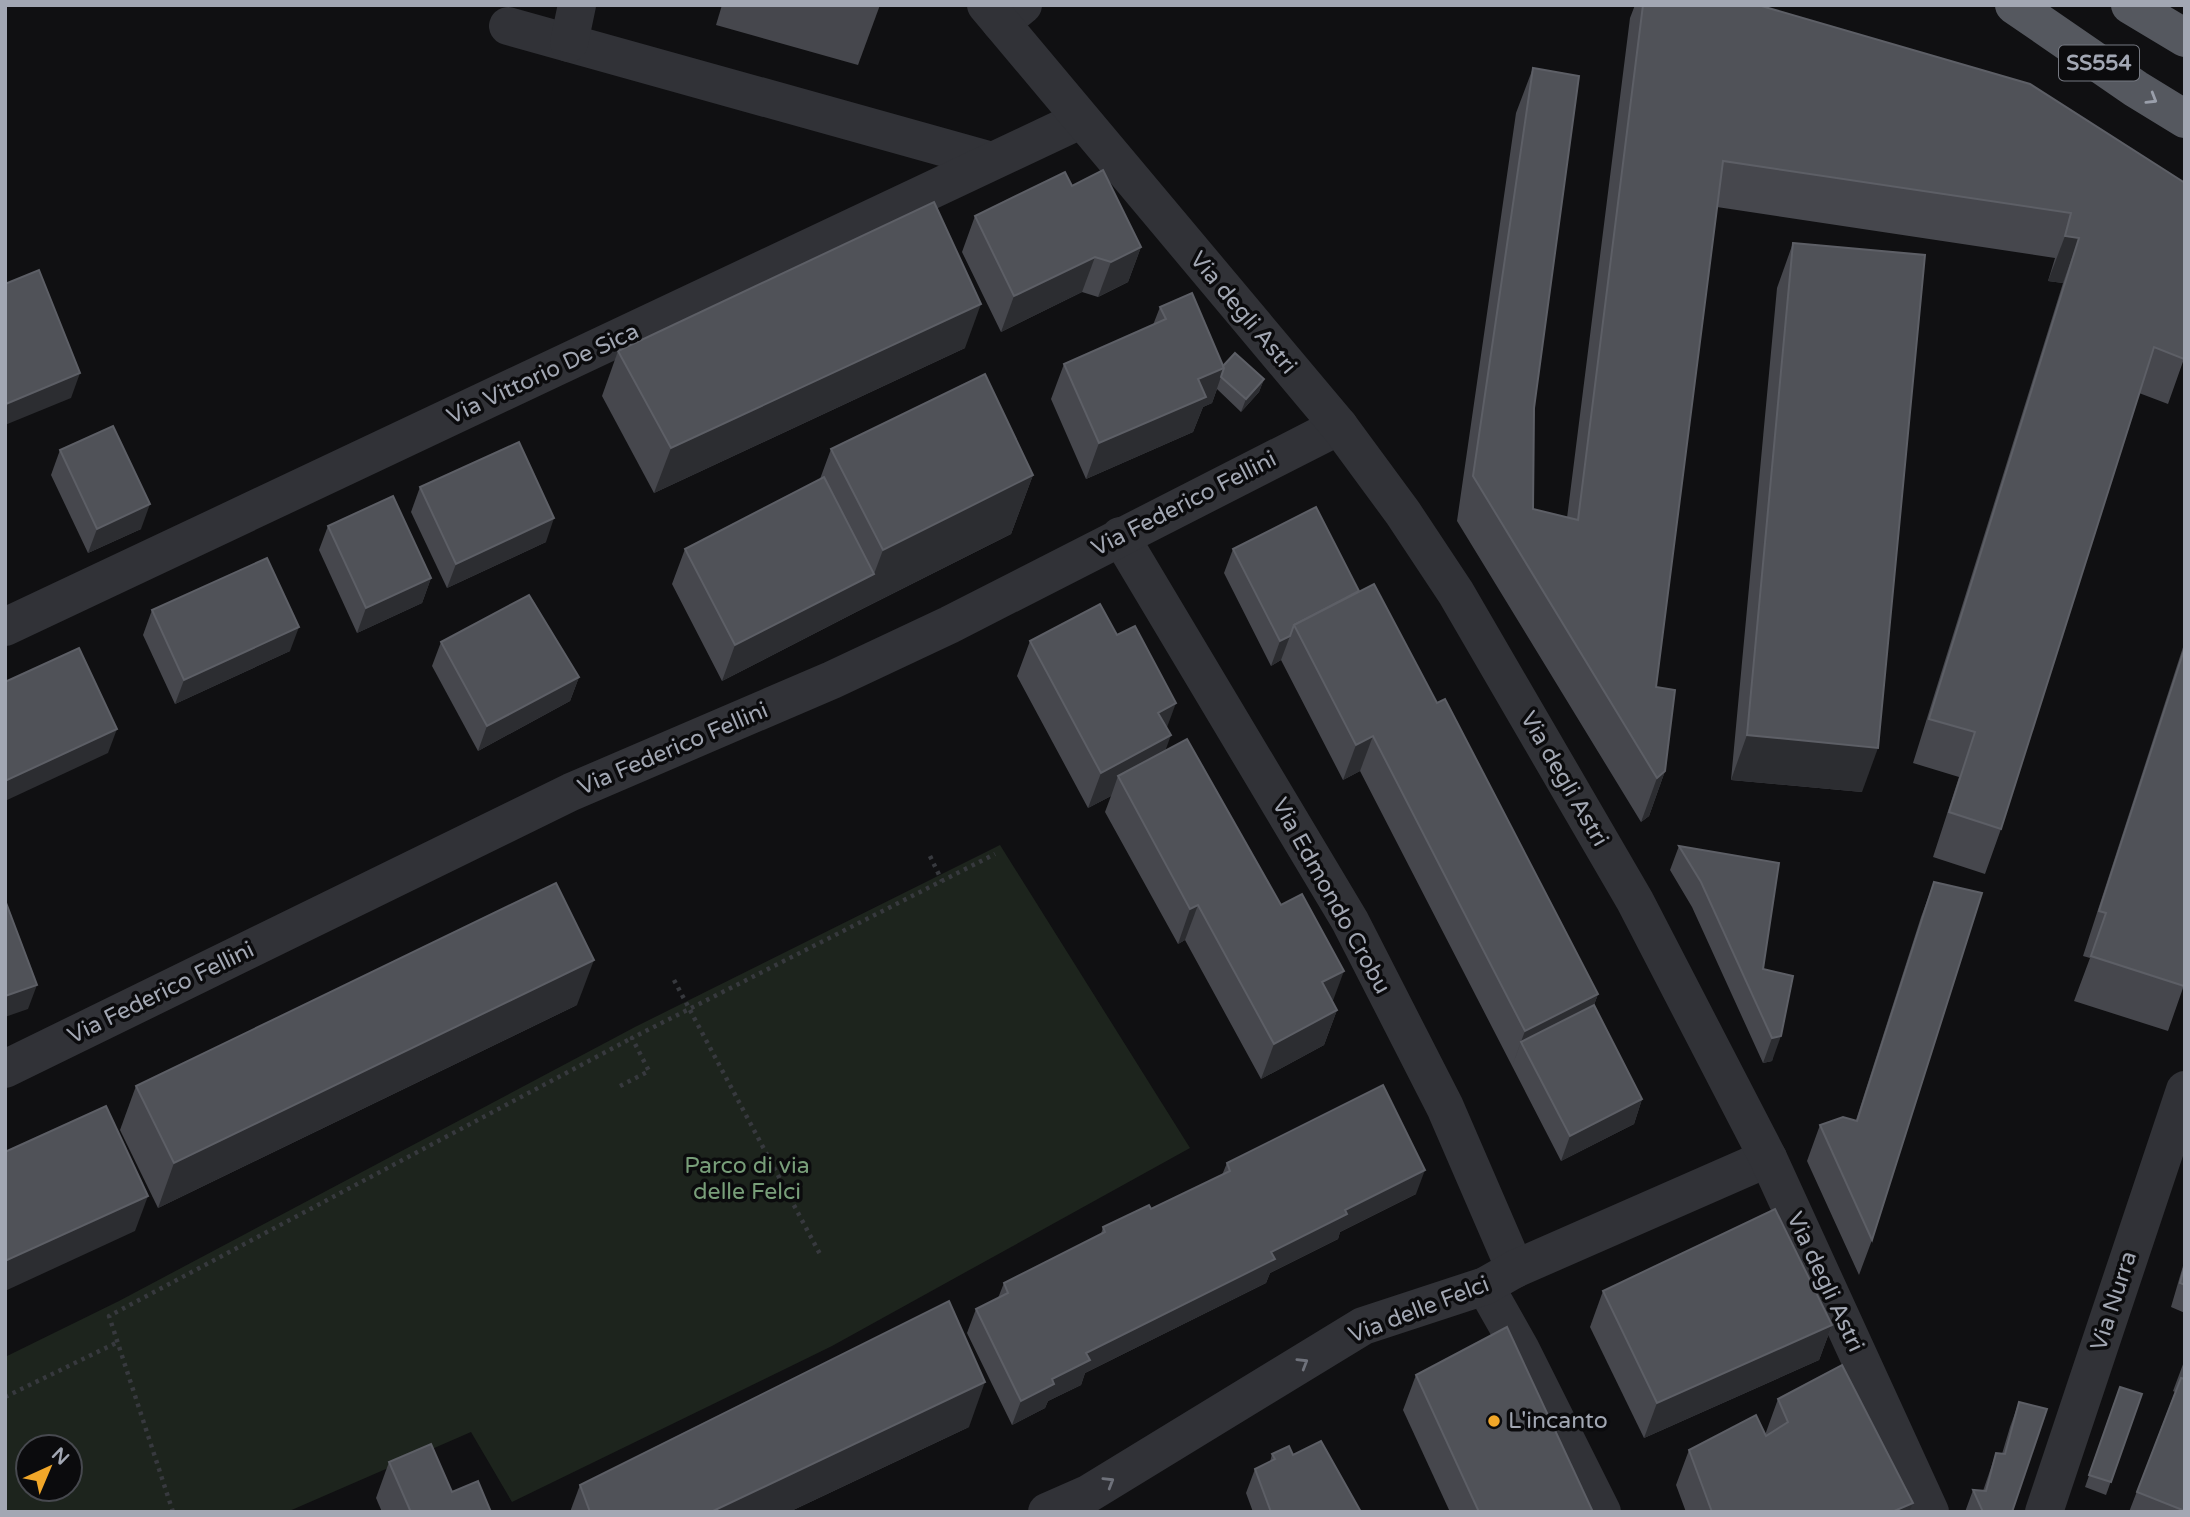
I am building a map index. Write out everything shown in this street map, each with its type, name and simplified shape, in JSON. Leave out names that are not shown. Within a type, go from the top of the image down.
[{"type":"highway","name":"SS554","points":[[2014,5],[2136,89],[2185,119]]},
{"type":"highway","name":"SS554","points":[[2130,5],[2185,38]]},
{"type":"street","points":[[569,43],[577,5]]},
{"type":"street","name":"Via degli Astri","points":[[1003,11],[1080,120],[1339,426],[1456,593],[1635,901],[1768,1158],[1930,1512]]},
{"type":"street","points":[[508,26],[992,161]]},
{"type":"street","name":"Via Vittorio De Sica","points":[[5,627],[1080,120]]},
{"type":"street","name":"Via Federico Fellini","points":[[5,1069],[561,797],[832,680],[949,625],[1339,426]]},
{"type":"street","name":"Via Edmondo Crobu","points":[[1120,536],[1350,921],[1445,1107],[1520,1348],[1602,1512]]},
{"type":"street","name":"Via Nurra","points":[[2044,1512],[2185,1090]]},
{"type":"street","name":"Via delle Felci","points":[[1048,1512],[1088,1494],[1363,1326],[1500,1278],[1768,1158]]},
{"type":"path","points":[[173,1512],[109,1316],[632,1038],[995,854]]},
{"type":"path","points":[[930,856],[942,881]]},
{"type":"path","points":[[674,980],[821,1256]]},
{"type":"path","points":[[620,1086],[649,1071],[632,1038]]},
{"type":"path","points":[[5,1397],[118,1342]]},
{"type":"green space","name":"Parco di via delle Felci","points":[[1000,845],[1190,1148],[832,1346],[512,1502],[471,1432],[287,1512],[5,1512],[5,1357],[119,1301],[635,1027]]},
{"type":"building","points":[[1643,5],[1758,5],[2030,84],[2185,183],[2185,356],[2184,359],[2154,347],[2001,829],[1949,812],[1975,732],[1929,719],[2079,238],[2065,236],[2071,213],[1723,161],[1656,687],[1675,690],[1665,771],[1657,778],[1473,476],[1533,68],[1579,76],[1534,408],[1533,509],[1578,520]]},
{"type":"building","points":[[1103,170],[1141,247],[1111,262],[1095,257],[1014,296],[975,216],[1065,172],[1072,186]]},
{"type":"building","points":[[934,202],[981,304],[671,448],[618,351]]},
{"type":"building","points":[[1793,243],[1925,255],[1878,748],[1747,735]]},
{"type":"building","points":[[39,270],[80,373],[6,404],[5,284]]},
{"type":"building","points":[[1192,293],[1224,368],[1198,379],[1206,397],[1099,443],[1064,364],[1166,319],[1160,307]]},
{"type":"building","points":[[1235,353],[1264,379],[1246,399],[1221,377],[1223,366]]},
{"type":"building","points":[[985,374],[1033,475],[883,550],[831,449]]},
{"type":"building","points":[[113,426],[150,504],[97,529],[60,450]]},
{"type":"building","points":[[519,442],[554,518],[456,564],[420,487]]},
{"type":"building","points":[[824,477],[874,574],[735,645],[685,549]]},
{"type":"building","points":[[393,496],[431,578],[366,608],[328,526]]},
{"type":"building","points":[[1316,507],[1359,591],[1294,625],[1290,636],[1280,641],[1233,549]]},
{"type":"building","points":[[267,558],[299,627],[184,680],[152,610]]},
{"type":"building","points":[[1374,584],[1437,703],[1445,699],[1598,994],[1525,1031],[1373,736],[1356,745],[1294,625]]},
{"type":"building","points":[[529,595],[579,677],[487,726],[441,642]]},
{"type":"building","points":[[1100,604],[1117,635],[1135,626],[1176,703],[1158,713],[1171,735],[1101,773],[1030,641]]},
{"type":"building","points":[[2185,647],[2184,986],[2091,956],[2106,913],[2099,911]]},
{"type":"building","points":[[79,648],[117,729],[5,781],[5,682]]},
{"type":"building","points":[[1187,739],[1281,905],[1302,894],[1344,971],[1322,982],[1337,1010],[1274,1044],[1198,905],[1190,909],[1118,776]]},
{"type":"building","points":[[1679,846],[1779,863],[1763,969],[1793,976],[1781,1036],[1772,1038],[1701,882]]},
{"type":"building","points":[[1934,882],[1982,893],[1872,1240],[1820,1125],[1843,1117],[1857,1121]]},
{"type":"building","points":[[556,883],[594,960],[174,1163],[136,1086]]},
{"type":"building","points":[[5,900],[37,985],[5,996]]},
{"type":"building","points":[[1594,1005],[1642,1099],[1570,1136],[1521,1042]]},
{"type":"building","points":[[1383,1085],[1425,1170],[1345,1210],[1347,1214],[1271,1252],[1275,1259],[1086,1353],[1090,1360],[1052,1379],[1054,1384],[1021,1401],[976,1309],[1008,1293],[1004,1283],[1105,1232],[1103,1227],[1149,1205],[1151,1209],[1230,1171],[1227,1163]]},
{"type":"building","points":[[106,1106],[148,1196],[5,1261],[5,1152]]},
{"type":"building","points":[[1775,1209],[1832,1325],[1657,1403],[1603,1291]]},
{"type":"building","points":[[2185,1264],[2185,1285],[2180,1283]]},
{"type":"building","points":[[949,1301],[985,1382],[711,1512],[590,1512],[580,1485]]},
{"type":"building","points":[[1507,1327],[1593,1512],[1479,1512],[1416,1375]]},
{"type":"building","points":[[1842,1365],[1913,1503],[1892,1512],[1712,1512],[1689,1450],[1756,1415],[1766,1436],[1788,1422],[1778,1399]]},
{"type":"building","points":[[2181,1378],[2185,1379],[2185,1511],[2137,1492]]},
{"type":"building","points":[[2120,1387],[2142,1394],[2111,1482],[2089,1475]]},
{"type":"building","points":[[2019,1402],[2047,1409],[2012,1512],[1983,1512],[1973,1490],[1986,1491],[1996,1453],[2005,1454]]},
{"type":"building","points":[[1321,1441],[1361,1512],[1271,1512],[1255,1469],[1275,1459],[1272,1454],[1289,1446],[1293,1455]]},
{"type":"building","points":[[431,1444],[452,1492],[478,1481],[491,1512],[407,1512],[410,1510],[389,1462]]},
{"type":"place","name":"L'incanto","points":[[1494,1421]]}]
